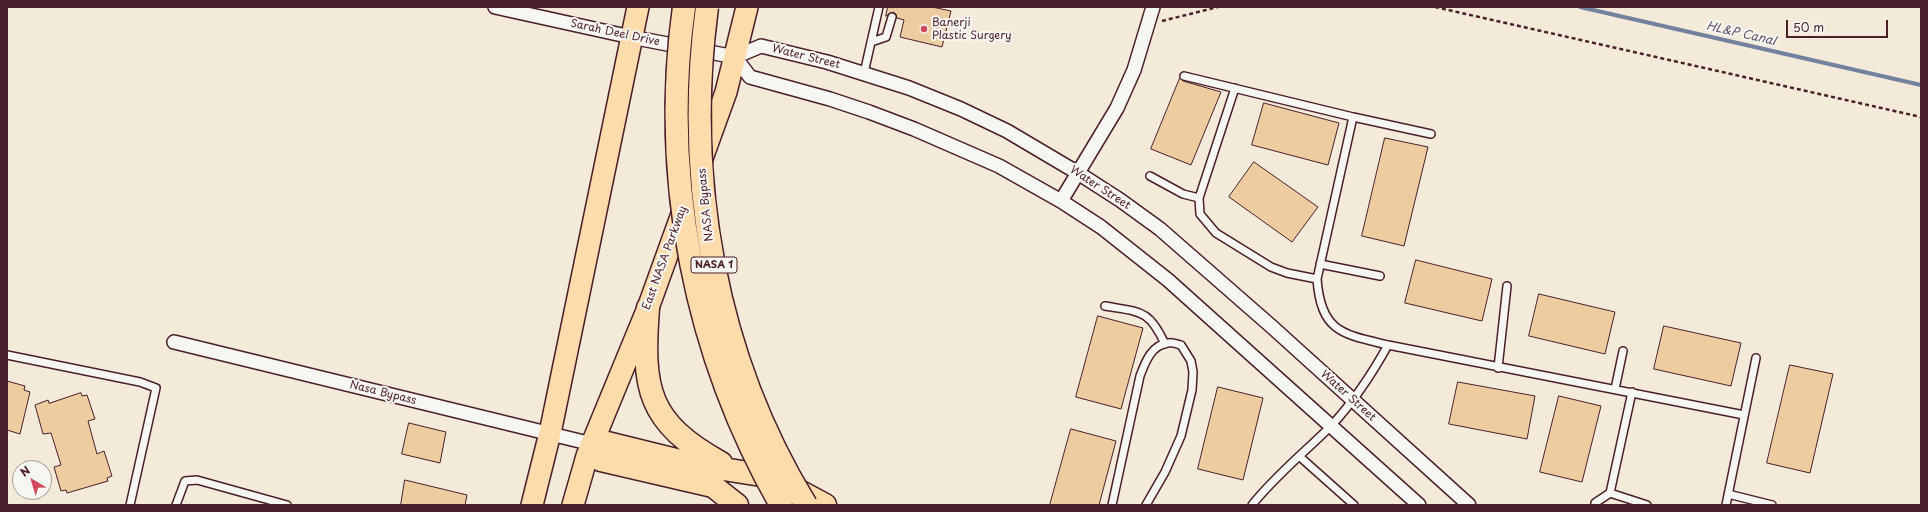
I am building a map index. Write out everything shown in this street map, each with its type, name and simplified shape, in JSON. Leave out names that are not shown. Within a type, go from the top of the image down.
[{"type":"highway","name":"NASA 1","points":[[684,7],[678,63],[677,111],[679,178],[689,260],[704,323],[726,386],[750,444],[781,505]]},
{"type":"highway","name":"NASA Bypass","points":[[708,7],[701,56],[700,140],[706,215],[715,271],[726,318],[751,393],[782,463],[806,505]]},
{"type":"highway","points":[[648,308],[645,348],[646,363],[651,392],[662,417],[690,445],[735,470]]},
{"type":"highway","points":[[737,505],[713,486],[601,460],[592,444],[607,443],[692,464],[761,475],[784,484],[825,505]]},
{"type":"main road","points":[[532,505],[550,433],[638,7]]},
{"type":"main road","name":"East NASA Parkway","points":[[573,505],[592,444],[648,308],[726,92],[747,7]]},
{"type":"street","name":"Sarah Deel Drive","points":[[495,7],[518,10],[631,37],[735,57]]},
{"type":"street","points":[[1061,201],[1117,108],[1134,70],[1153,7]]},
{"type":"street","name":"Water Street","points":[[735,57],[761,46],[864,73],[909,88],[961,109],[1007,131],[1078,173],[1120,200],[1160,229],[1469,505]]},
{"type":"street","points":[[735,57],[750,77],[850,105],[914,129],[999,166],[1061,201],[1101,227],[1168,280],[1419,505]]},
{"type":"street","name":"Nasa Bypass","points":[[174,342],[592,444]]},
{"type":"lane","points":[[864,73],[879,7]]},
{"type":"lane","points":[[871,42],[886,37],[892,17]]},
{"type":"lane","points":[[1184,76],[1353,117],[1431,134]]},
{"type":"lane","points":[[1235,88],[1199,198],[1200,214],[1216,233],[1271,267],[1287,273],[1317,279]]},
{"type":"lane","points":[[1353,117],[1317,279],[1318,300],[1329,322],[1348,335],[1388,345],[1498,368],[1632,392],[1744,415]]},
{"type":"lane","points":[[1150,176],[1183,194],[1199,198]]},
{"type":"lane","points":[[1320,264],[1380,276]]},
{"type":"lane","points":[[1498,368],[1507,286]]},
{"type":"lane","points":[[1105,306],[1144,314],[1155,324],[1165,344]]},
{"type":"lane","points":[[1112,505],[1140,376],[1148,356],[1154,349],[1168,342],[1181,345],[1187,352],[1194,372],[1192,390],[1181,436],[1165,472],[1146,505]]},
{"type":"lane","points":[[1252,505],[1274,480],[1331,425],[1353,400],[1388,345]]},
{"type":"lane","points":[[1615,389],[1623,351]]},
{"type":"lane","points":[[7,355],[140,382],[156,388],[130,505]]},
{"type":"lane","points":[[1726,505],[1756,358]]},
{"type":"lane","points":[[1594,505],[1610,493],[1632,392]]},
{"type":"lane","points":[[1299,456],[1354,505]]},
{"type":"lane","points":[[176,505],[185,481],[197,480],[287,505]]},
{"type":"lane","points":[[1610,493],[1647,505]]},
{"type":"lane","points":[[1728,494],[1772,505]]},
{"type":"path","points":[[1148,24],[1218,7]]},
{"type":"path","points":[[1435,7],[1921,117]]},
{"type":"building","name":"Banerji Plastic Surgery","points":[[888,7],[932,7],[951,11],[942,47],[900,37],[904,20],[897,18],[896,14],[893,12],[886,16]]},
{"type":"building","points":[[1180,78],[1183,81],[1221,92],[1191,165],[1151,149]]},
{"type":"building","points":[[1264,103],[1339,123],[1328,165],[1252,145]]},
{"type":"building","points":[[1385,138],[1428,147],[1404,246],[1362,236]]},
{"type":"building","points":[[1254,162],[1318,207],[1292,242],[1229,197]]},
{"type":"building","points":[[1416,260],[1492,279],[1482,321],[1405,303]]},
{"type":"building","points":[[1539,294],[1615,312],[1605,354],[1529,336]]},
{"type":"building","points":[[1098,316],[1143,328],[1121,409],[1076,397]]},
{"type":"building","points":[[1664,326],[1741,343],[1731,386],[1654,369]]},
{"type":"building","points":[[1790,365],[1833,374],[1810,473],[1767,463]]},
{"type":"building","points":[[7,381],[25,386],[24,390],[30,392],[20,434],[7,430]]},
{"type":"building","points":[[1458,382],[1535,396],[1527,439],[1449,424]]},
{"type":"building","points":[[1218,387],[1263,398],[1243,480],[1198,469]]},
{"type":"building","points":[[81,393],[82,396],[87,395],[95,419],[88,421],[97,454],[104,451],[112,476],[107,478],[108,481],[67,493],[66,490],[61,491],[54,467],[61,465],[51,433],[43,434],[35,405],[48,400],[49,403]]},
{"type":"building","points":[[1559,396],[1601,406],[1582,482],[1540,472]]},
{"type":"building","points":[[409,423],[446,432],[440,463],[402,454]]},
{"type":"building","points":[[1071,429],[1116,441],[1099,505],[1050,505]]},
{"type":"building","points":[[405,480],[467,495],[465,505],[401,505]]},
{"type":"waterway","name":"HL&P Canal","points":[[1580,7],[1921,85]]},
{"type":"place","name":"Banerji Plastic Surgery","points":[[924,29]]}]
